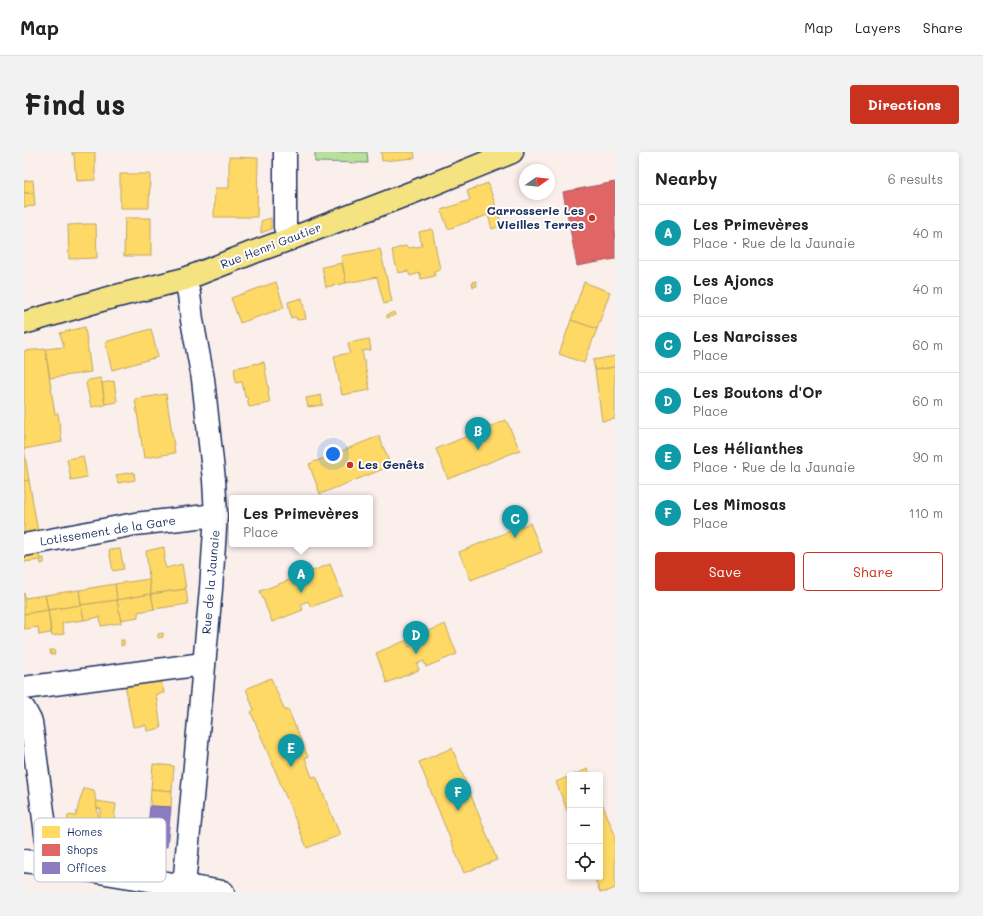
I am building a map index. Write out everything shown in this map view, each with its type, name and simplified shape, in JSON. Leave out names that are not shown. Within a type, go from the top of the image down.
[{"type":"main road","name":"Rue Henri Gautier","points":[[24,323],[105,299],[185,279],[512,152]]},
{"type":"street","points":[[285,152],[285,227],[290,239]]},
{"type":"street","name":"Rue de la Jaunaie","points":[[184,886],[211,589],[216,515],[214,480],[203,379],[185,279]]},
{"type":"street","name":"Lotissement de la Gare","points":[[24,545],[135,524],[216,515]]},
{"type":"street","points":[[24,688],[203,664]]},
{"type":"street","points":[[24,709],[32,722],[44,818]]},
{"type":"street","points":[[24,861],[34,862]]},
{"type":"street","points":[[119,883],[184,886],[223,892]]},
{"type":"green space","points":[[315,152],[367,152],[368,163],[315,162]]},
{"type":"building: Homes","points":[[72,152],[95,152],[95,180],[77,181],[74,154],[72,155]]},
{"type":"building: Homes","points":[[381,152],[414,152],[415,158],[382,161]]},
{"type":"building: Homes","points":[[229,157],[258,158],[257,217],[214,217],[215,188],[229,188]]},
{"type":"building: Homes","points":[[120,174],[150,174],[149,208],[120,208]]},
{"type":"building: Homes","points":[[33,180],[34,193],[24,193],[24,181]]},
{"type":"building: Homes","points":[[488,183],[502,225],[492,229],[488,215],[448,229],[441,210],[470,200],[467,191]]},
{"type":"building: Homes","points":[[24,193],[34,193],[35,206],[24,207]]},
{"type":"building: Homes","points":[[125,218],[151,218],[151,256],[124,256]]},
{"type":"building: Homes","points":[[271,218],[271,229],[261,233],[261,221]]},
{"type":"building: Homes","points":[[96,224],[97,258],[69,259],[68,225]]},
{"type":"building: Homes","points":[[432,229],[440,269],[434,271],[435,276],[421,279],[420,273],[410,276],[408,271],[398,273],[392,250],[405,246],[409,248],[422,246],[419,232]]},
{"type":"building: Homes","points":[[380,249],[392,301],[384,304],[377,277],[346,283],[341,256]]},
{"type":"building: Homes","points":[[342,263],[346,283],[326,287],[322,267]]},
{"type":"building: Homes","points":[[476,281],[477,286],[473,287],[472,282]]},
{"type":"building: Homes","points":[[276,282],[284,308],[240,323],[231,298]]},
{"type":"building: Homes","points":[[584,282],[610,292],[597,329],[571,320]]},
{"type":"building: Homes","points":[[302,298],[306,319],[297,320],[296,317],[291,318],[288,302]]},
{"type":"building: Homes","points":[[394,312],[395,315],[387,318],[387,315]]},
{"type":"building: Homes","points":[[571,320],[597,329],[584,363],[559,354]]},
{"type":"building: Homes","points":[[85,327],[91,372],[50,378],[45,349],[64,347],[60,333]]},
{"type":"building: Homes","points":[[151,329],[158,357],[112,370],[105,342]]},
{"type":"building: Homes","points":[[369,339],[371,350],[362,351],[370,390],[342,395],[334,356],[350,353],[348,343]]},
{"type":"building: Homes","points":[[45,349],[55,414],[58,413],[62,442],[24,449],[24,351]]},
{"type":"building: Homes","points":[[615,356],[615,367],[595,370],[593,360]]},
{"type":"building: Homes","points":[[264,362],[270,403],[249,407],[242,382],[236,383],[234,368]]},
{"type":"building: Homes","points":[[615,367],[615,419],[602,421],[595,370]]},
{"type":"building: Homes","points":[[101,378],[105,405],[91,407],[86,383],[89,380]]},
{"type":"building: Homes","points":[[114,381],[117,402],[105,404],[102,383]]},
{"type":"building: Homes","points":[[166,394],[175,453],[144,458],[135,399]]},
{"type":"building: Homes","points":[[321,395],[323,405],[308,407],[306,398]]},
{"type":"building: Homes","points":[[506,420],[520,450],[448,479],[436,449]]},
{"type":"building: Homes","name":"Les Genêts","points":[[379,436],[391,466],[320,494],[309,464]]},
{"type":"building: Homes","points":[[24,449],[29,480],[24,481]]},
{"type":"building: Homes","points":[[83,456],[87,477],[71,480],[67,459]]},
{"type":"building: Homes","points":[[134,472],[135,480],[118,483],[116,475]]},
{"type":"building: Homes","points":[[29,480],[38,532],[24,534],[24,481]]},
{"type":"building: Homes","points":[[530,523],[542,552],[471,580],[459,552]]},
{"type":"building: Homes","points":[[164,547],[165,558],[163,558],[166,568],[182,564],[186,589],[151,594],[146,551]]},
{"type":"building: Homes","points":[[38,549],[40,560],[24,562],[24,551]]},
{"type":"building: Homes","points":[[120,549],[124,569],[113,571],[109,550]]},
{"type":"building: Homes","points":[[44,558],[44,563],[41,564],[40,559]]},
{"type":"building: Homes","points":[[330,564],[342,595],[311,607],[308,601],[301,604],[303,610],[272,622],[260,591],[292,579],[294,585],[302,582],[300,576]]},
{"type":"building: Homes","points":[[149,579],[151,594],[117,600],[115,584]]},
{"type":"building: Homes","points":[[115,584],[117,600],[81,605],[79,590]]},
{"type":"building: Homes","points":[[186,589],[188,604],[154,609],[151,594]]},
{"type":"building: Homes","points":[[79,590],[81,605],[48,610],[45,595]]},
{"type":"building: Homes","points":[[24,593],[25,598],[45,595],[48,610],[24,614]]},
{"type":"building: Homes","points":[[151,594],[154,609],[138,612],[138,617],[120,620],[117,600]]},
{"type":"building: Homes","points":[[117,600],[121,623],[101,626],[100,617],[84,620],[81,605]]},
{"type":"building: Homes","points":[[81,605],[84,620],[62,623],[64,634],[52,636],[48,610]]},
{"type":"building: Homes","points":[[48,610],[51,633],[39,635],[38,627],[24,629],[24,614]]},
{"type":"building: Homes","points":[[445,624],[457,654],[426,667],[424,661],[417,664],[419,670],[387,683],[376,653],[407,640],[409,647],[417,644],[415,637]]},
{"type":"building: Homes","points":[[163,633],[163,637],[158,638],[158,634]]},
{"type":"building: Homes","points":[[121,640],[124,640],[124,645],[121,646]]},
{"type":"building: Homes","points":[[50,650],[54,650],[55,655],[51,655]]},
{"type":"building: Homes","points":[[161,678],[164,693],[156,694],[161,728],[147,731],[146,725],[133,727],[125,684]]},
{"type":"building: Homes","points":[[271,678],[285,711],[288,709],[308,757],[305,758],[312,777],[316,776],[340,835],[307,848],[251,712],[254,710],[246,689]]},
{"type":"building: Homes","points":[[452,748],[497,860],[464,873],[419,762]]},
{"type":"building: Homes","points":[[153,764],[174,766],[172,791],[151,789]]},
{"type":"building: Homes","points":[[588,769],[589,772],[580,772]]},
{"type":"building: Homes","points":[[567,777],[567,810],[556,782]]},
{"type":"building: Homes","points":[[84,788],[94,790],[99,818],[68,818],[68,815],[76,816]]},
{"type":"building: Homes","points":[[151,789],[172,791],[171,807],[150,806]]},
{"type":"building: Homes","points":[[96,801],[116,804],[114,818],[100,818],[101,809],[97,808]]},
{"type":"building: Homes","points":[[603,805],[615,835],[615,888],[606,892],[600,892],[595,880],[603,880]]},
{"type":"building: Shops","points":[[615,182],[615,259],[577,266],[563,192]]},
{"type":"building: Offices","points":[[150,806],[171,807],[167,847],[166,818],[149,818]]},
{"type":"place","name":"Carrosserie Les Vieilles Terres","points":[[592,218]]},
{"type":"place","name":"Les Ajoncs","points":[[478,450]]},
{"type":"place","name":"Les Genêts","points":[[350,465]]},
{"type":"place","name":"Les Narcisses","points":[[515,538]]},
{"type":"place","name":"Les Primevères","points":[[301,593]]},
{"type":"place","name":"Les Boutons d'Or","points":[[416,654]]},
{"type":"place","name":"Les Hélianthes","points":[[291,767]]},
{"type":"place","name":"Les Mimosas","points":[[458,811]]}]
